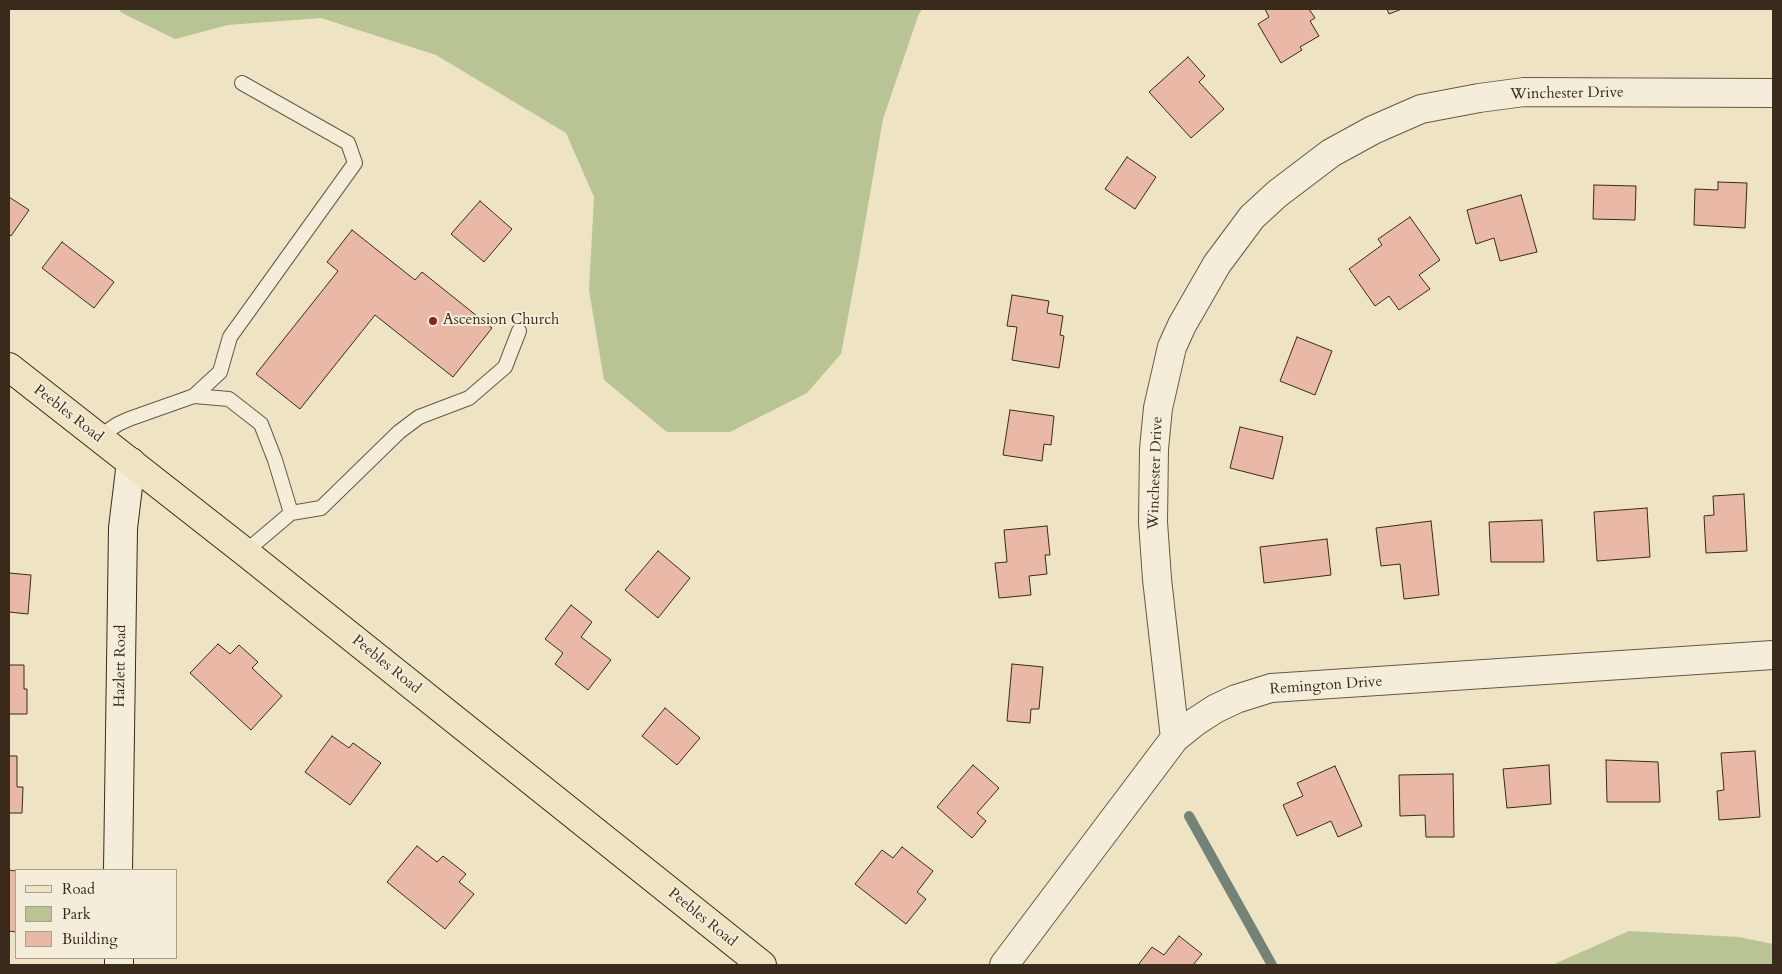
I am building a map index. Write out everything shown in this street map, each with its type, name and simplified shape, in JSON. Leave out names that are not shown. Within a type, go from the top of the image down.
[{"type":"main road","name":"Peebles Road","points":[[9,366],[762,965]]},
{"type":"street","name":"Winchester Drive","points":[[1175,738],[1156,579],[1153,522],[1154,449],[1158,408],[1172,347],[1182,325],[1217,264],[1252,217],[1277,194],[1331,153],[1374,130],[1421,109],[1524,92],[1773,93]]},
{"type":"street","name":"Hazlett Road","points":[[118,869],[123,528],[131,462]]},
{"type":"street","name":"Remington Drive","points":[[1004,965],[1175,738],[1215,709],[1236,699],[1271,688],[1773,655]]},
{"type":"lane","points":[[98,438],[128,419],[194,396],[220,372],[230,337],[355,163],[348,143],[242,83]]},
{"type":"lane","points":[[245,552],[291,513],[320,508],[419,417],[469,398],[505,367],[520,331]]},
{"type":"lane","points":[[194,396],[229,399],[261,424],[275,460],[291,513]]},
{"type":"green space","points":[[118,9],[922,9],[883,119],[841,354],[807,393],[730,432],[667,432],[604,380],[589,290],[594,197],[566,133],[436,55],[321,18],[228,25],[175,39],[122,13]]},
{"type":"green space","points":[[1629,931],[1739,937],[1773,944],[1773,965],[1552,965]]},
{"type":"building","points":[[1265,9],[1309,9],[1315,18],[1310,21],[1319,36],[1300,47],[1302,50],[1281,63],[1258,24],[1269,17]]},
{"type":"building","points":[[1387,9],[1402,9],[1389,14]]},
{"type":"building","points":[[1188,57],[1205,76],[1199,82],[1224,109],[1191,138],[1149,92]]},
{"type":"building","points":[[1127,157],[1156,177],[1135,209],[1105,189]]},
{"type":"building","points":[[1718,182],[1747,183],[1745,228],[1694,225],[1695,189],[1718,190]]},
{"type":"building","points":[[1594,185],[1636,186],[1635,220],[1593,219]]},
{"type":"building","points":[[1521,195],[1537,252],[1500,261],[1494,238],[1476,244],[1467,210]]},
{"type":"building","points":[[9,197],[29,210],[11,236],[9,234]]},
{"type":"building","points":[[480,201],[512,229],[484,262],[451,234]]},
{"type":"building","points":[[1410,217],[1440,260],[1419,275],[1430,289],[1399,310],[1389,296],[1375,306],[1349,269],[1382,245],[1378,239]]},
{"type":"building","name":"Ascension Church","points":[[352,230],[415,280],[422,272],[492,328],[453,377],[375,315],[300,409],[256,374],[338,271],[327,262]]},
{"type":"building","points":[[62,242],[114,282],[94,308],[42,268]]},
{"type":"building","points":[[1012,295],[1049,301],[1047,313],[1063,316],[1060,335],[1064,336],[1059,368],[1012,360],[1017,327],[1007,326]]},
{"type":"building","points":[[1297,337],[1332,351],[1315,395],[1280,381]]},
{"type":"building","points":[[1010,410],[1054,416],[1051,445],[1044,444],[1042,461],[1003,455]]},
{"type":"building","points":[[1240,427],[1283,437],[1273,479],[1230,468]]},
{"type":"building","points":[[1744,494],[1747,551],[1706,553],[1704,516],[1714,515],[1713,496]]},
{"type":"building","points":[[1647,508],[1650,557],[1597,561],[1594,512]]},
{"type":"building","points":[[1542,520],[1544,562],[1491,562],[1489,522]]},
{"type":"building","points":[[1431,521],[1439,595],[1404,599],[1400,564],[1381,566],[1376,528]]},
{"type":"building","points":[[1047,526],[1050,555],[1045,555],[1047,574],[1029,576],[1031,595],[999,598],[995,563],[1007,562],[1004,530]]},
{"type":"building","points":[[1327,539],[1331,575],[1264,583],[1260,547]]},
{"type":"building","points":[[658,551],[690,578],[658,618],[625,590]]},
{"type":"building","points":[[9,573],[31,575],[28,614],[9,612]]},
{"type":"building","points":[[571,605],[592,622],[581,637],[611,660],[588,690],[555,664],[563,653],[545,639]]},
{"type":"building","points":[[218,644],[230,654],[239,645],[258,662],[252,668],[282,696],[251,730],[190,673]]},
{"type":"building","points":[[1012,664],[1043,667],[1039,709],[1031,709],[1030,723],[1007,721]]},
{"type":"building","points":[[9,665],[24,665],[24,689],[27,689],[27,714],[9,714]]},
{"type":"building","points":[[665,708],[700,738],[677,765],[642,736]]},
{"type":"building","points":[[332,736],[349,748],[353,743],[381,763],[350,805],[305,772]]},
{"type":"building","points":[[1755,751],[1760,817],[1719,820],[1717,791],[1724,790],[1721,753]]},
{"type":"building","points":[[9,756],[17,756],[17,787],[23,787],[22,813],[9,813]]},
{"type":"building","points":[[1606,760],[1658,762],[1660,802],[1607,802]]},
{"type":"building","points":[[973,765],[999,788],[977,813],[986,821],[972,838],[937,807]]},
{"type":"building","points":[[1549,765],[1551,804],[1507,808],[1503,769]]},
{"type":"building","points":[[1335,766],[1362,826],[1338,837],[1331,821],[1297,836],[1283,805],[1303,796],[1297,783]]},
{"type":"building","points":[[1453,774],[1454,837],[1426,837],[1425,815],[1400,816],[1399,775]]},
{"type":"building","points":[[417,846],[437,862],[443,856],[466,874],[459,882],[474,894],[445,929],[387,882]]},
{"type":"building","points":[[902,847],[933,871],[917,892],[926,899],[906,924],[855,884],[882,850],[893,858]]},
{"type":"building","points":[[9,870],[15,871],[15,932],[9,931]]},
{"type":"building","points":[[1179,936],[1202,954],[1193,965],[1138,965],[1152,947],[1164,955]]},
{"type":"waterway","points":[[1189,816],[1272,965]]},
{"type":"place","name":"Ascension Church","points":[[433,321]]}]
